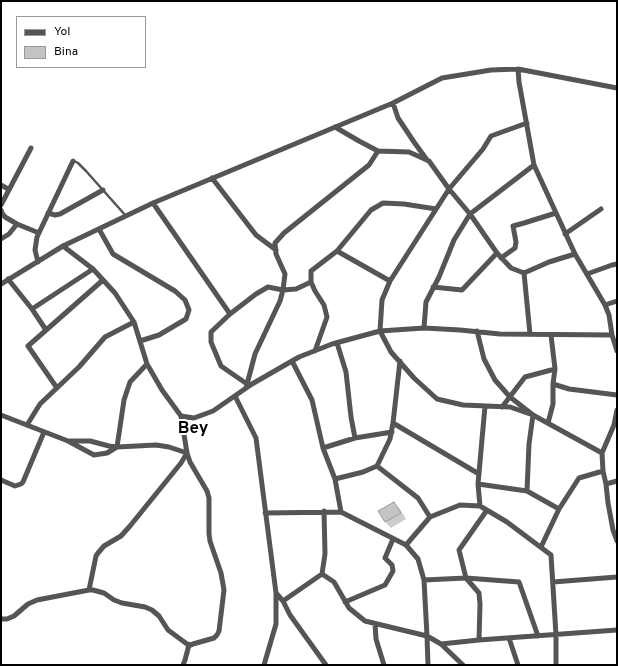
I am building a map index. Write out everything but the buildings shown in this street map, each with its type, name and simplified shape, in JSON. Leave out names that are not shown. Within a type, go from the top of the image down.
[{"type":"street","points":[[1,284],[63,246],[153,203],[356,117],[393,103],[442,78],[491,70],[518,68],[617,88]]},
{"type":"street","points":[[518,68],[519,82],[534,166],[575,254],[605,305],[617,351]]},
{"type":"street","points":[[393,103],[398,118],[414,142],[449,189],[470,214],[497,253],[512,268],[524,273],[549,262],[575,254]]},
{"type":"street","points":[[527,123],[491,136],[483,149],[449,189],[390,281],[382,300],[380,330],[391,352],[414,378],[437,399],[463,405],[510,407],[534,414]]},
{"type":"street","points":[[335,127],[378,151],[409,152],[429,161]]},
{"type":"street","points":[[1,205],[30,148]]},
{"type":"street","points":[[246,386],[255,354],[280,301],[283,290],[285,274],[276,254],[275,243],[284,233],[369,165],[378,151]]},
{"type":"street","points":[[38,262],[35,250],[36,241],[73,161]]},
{"type":"street","points":[[424,328],[426,302],[439,277],[454,240],[470,214],[534,166]]},
{"type":"street","points":[[212,178],[256,235],[276,250]]},
{"type":"street","points":[[1,185],[8,189]]},
{"type":"street","points":[[48,213],[53,215],[60,214],[103,190]]},
{"type":"street","points":[[153,203],[230,314]]},
{"type":"street","points":[[316,351],[327,317],[324,305],[310,282],[311,271],[337,251],[371,210],[383,203],[404,204],[436,209]]},
{"type":"street","points":[[565,234],[601,209]]},
{"type":"street","points":[[1,210],[5,217],[17,224],[39,233]]},
{"type":"street","points":[[501,258],[515,248],[516,242],[513,226],[556,214]]},
{"type":"street","points":[[1,239],[9,234],[17,224]]},
{"type":"street","points":[[99,229],[113,254],[175,291],[185,300],[189,310],[186,319],[159,334],[140,341]]},
{"type":"street","points":[[1,619],[7,619],[14,616],[28,604],[37,600],[89,590],[97,590],[122,603],[145,607],[152,610],[159,616],[168,630],[189,645],[214,638],[218,633],[224,590],[221,573],[210,541],[209,498],[207,491],[187,453],[181,416],[162,390],[147,364],[134,322],[115,293],[93,269],[63,246]]},
{"type":"street","points":[[337,251],[390,281]]},
{"type":"street","points":[[433,287],[462,290],[497,253]]},
{"type":"street","points":[[587,274],[617,264]]},
{"type":"street","points":[[32,309],[93,269]]},
{"type":"street","points":[[524,273],[530,334]]},
{"type":"street","points":[[8,279],[32,309],[46,330]]},
{"type":"street","points":[[57,388],[28,346],[103,280]]},
{"type":"street","points":[[246,386],[221,366],[211,342],[211,332],[230,314],[256,294],[268,287],[283,290],[296,289],[310,282]]},
{"type":"street","points":[[605,305],[617,301]]},
{"type":"street","points":[[27,425],[40,404],[79,368],[105,337],[134,322]]},
{"type":"street","points":[[181,416],[194,418],[213,411],[246,386],[292,361],[337,343],[380,330],[424,328],[500,334],[612,335]]},
{"type":"street","points":[[477,332],[484,359],[495,380],[510,397],[534,414],[602,453]]},
{"type":"street","points":[[548,422],[553,404],[555,369],[551,335]]},
{"type":"street","points":[[337,343],[346,372],[351,417],[356,438]]},
{"type":"street","points":[[292,361],[312,400],[324,448],[335,479],[341,512]]},
{"type":"street","points":[[335,479],[363,472],[377,466],[392,432],[400,361]]},
{"type":"street","points":[[116,448],[124,400],[130,382],[147,364]]},
{"type":"street","points":[[502,407],[525,377],[555,369]]},
{"type":"street","points":[[553,384],[569,389],[617,395]]},
{"type":"street","points":[[234,396],[256,438],[276,593],[276,624],[264,665]]},
{"type":"street","points":[[480,506],[478,484],[484,406]]},
{"type":"street","points":[[617,410],[614,425],[602,453],[608,502],[617,541]]},
{"type":"street","points":[[527,491],[530,444],[534,414]]},
{"type":"street","points":[[1,415],[68,441],[94,455],[107,453],[116,448]]},
{"type":"street","points":[[393,423],[479,474]]},
{"type":"street","points":[[1,480],[15,486],[23,482],[44,432]]},
{"type":"street","points":[[324,448],[356,438],[392,432]]},
{"type":"street","points":[[68,441],[90,441],[116,448],[156,444],[187,453]]},
{"type":"street","points":[[89,590],[96,556],[98,553],[104,546],[121,536],[130,526],[181,463],[187,453]]},
{"type":"street","points":[[377,466],[418,498],[430,517]]},
{"type":"street","points":[[541,547],[559,509],[579,478],[603,471]]},
{"type":"street","points":[[606,484],[617,481]]},
{"type":"street","points":[[478,484],[527,491],[559,509]]},
{"type":"street","points":[[406,545],[430,517],[460,505],[480,506],[507,522],[552,555],[556,665]]},
{"type":"street","points":[[479,640],[479,593],[466,578],[458,550],[487,510]]},
{"type":"street","points":[[283,600],[322,574],[325,554],[324,512]]},
{"type":"street","points":[[265,513],[341,512],[406,545],[418,559],[424,580],[428,665]]},
{"type":"street","points":[[345,602],[385,585],[393,572],[392,565],[385,558],[393,538]]},
{"type":"street","points":[[322,574],[334,582],[348,608],[365,621],[427,636],[441,644],[463,665]]},
{"type":"street","points":[[553,582],[617,577]]},
{"type":"street","points":[[424,580],[466,578],[518,582],[538,636]]},
{"type":"street","points":[[276,593],[283,600],[290,615],[326,665]]},
{"type":"street","points":[[375,624],[376,639],[384,665]]},
{"type":"street","points":[[441,644],[617,630]]},
{"type":"street","points":[[509,638],[518,665]]},
{"type":"street","points":[[183,665],[189,645]]},
{"type":"lane","points":[[73,161],[82,167],[126,216]]},
{"type":"district","name":"Bey","points":[[193,430]]}]
